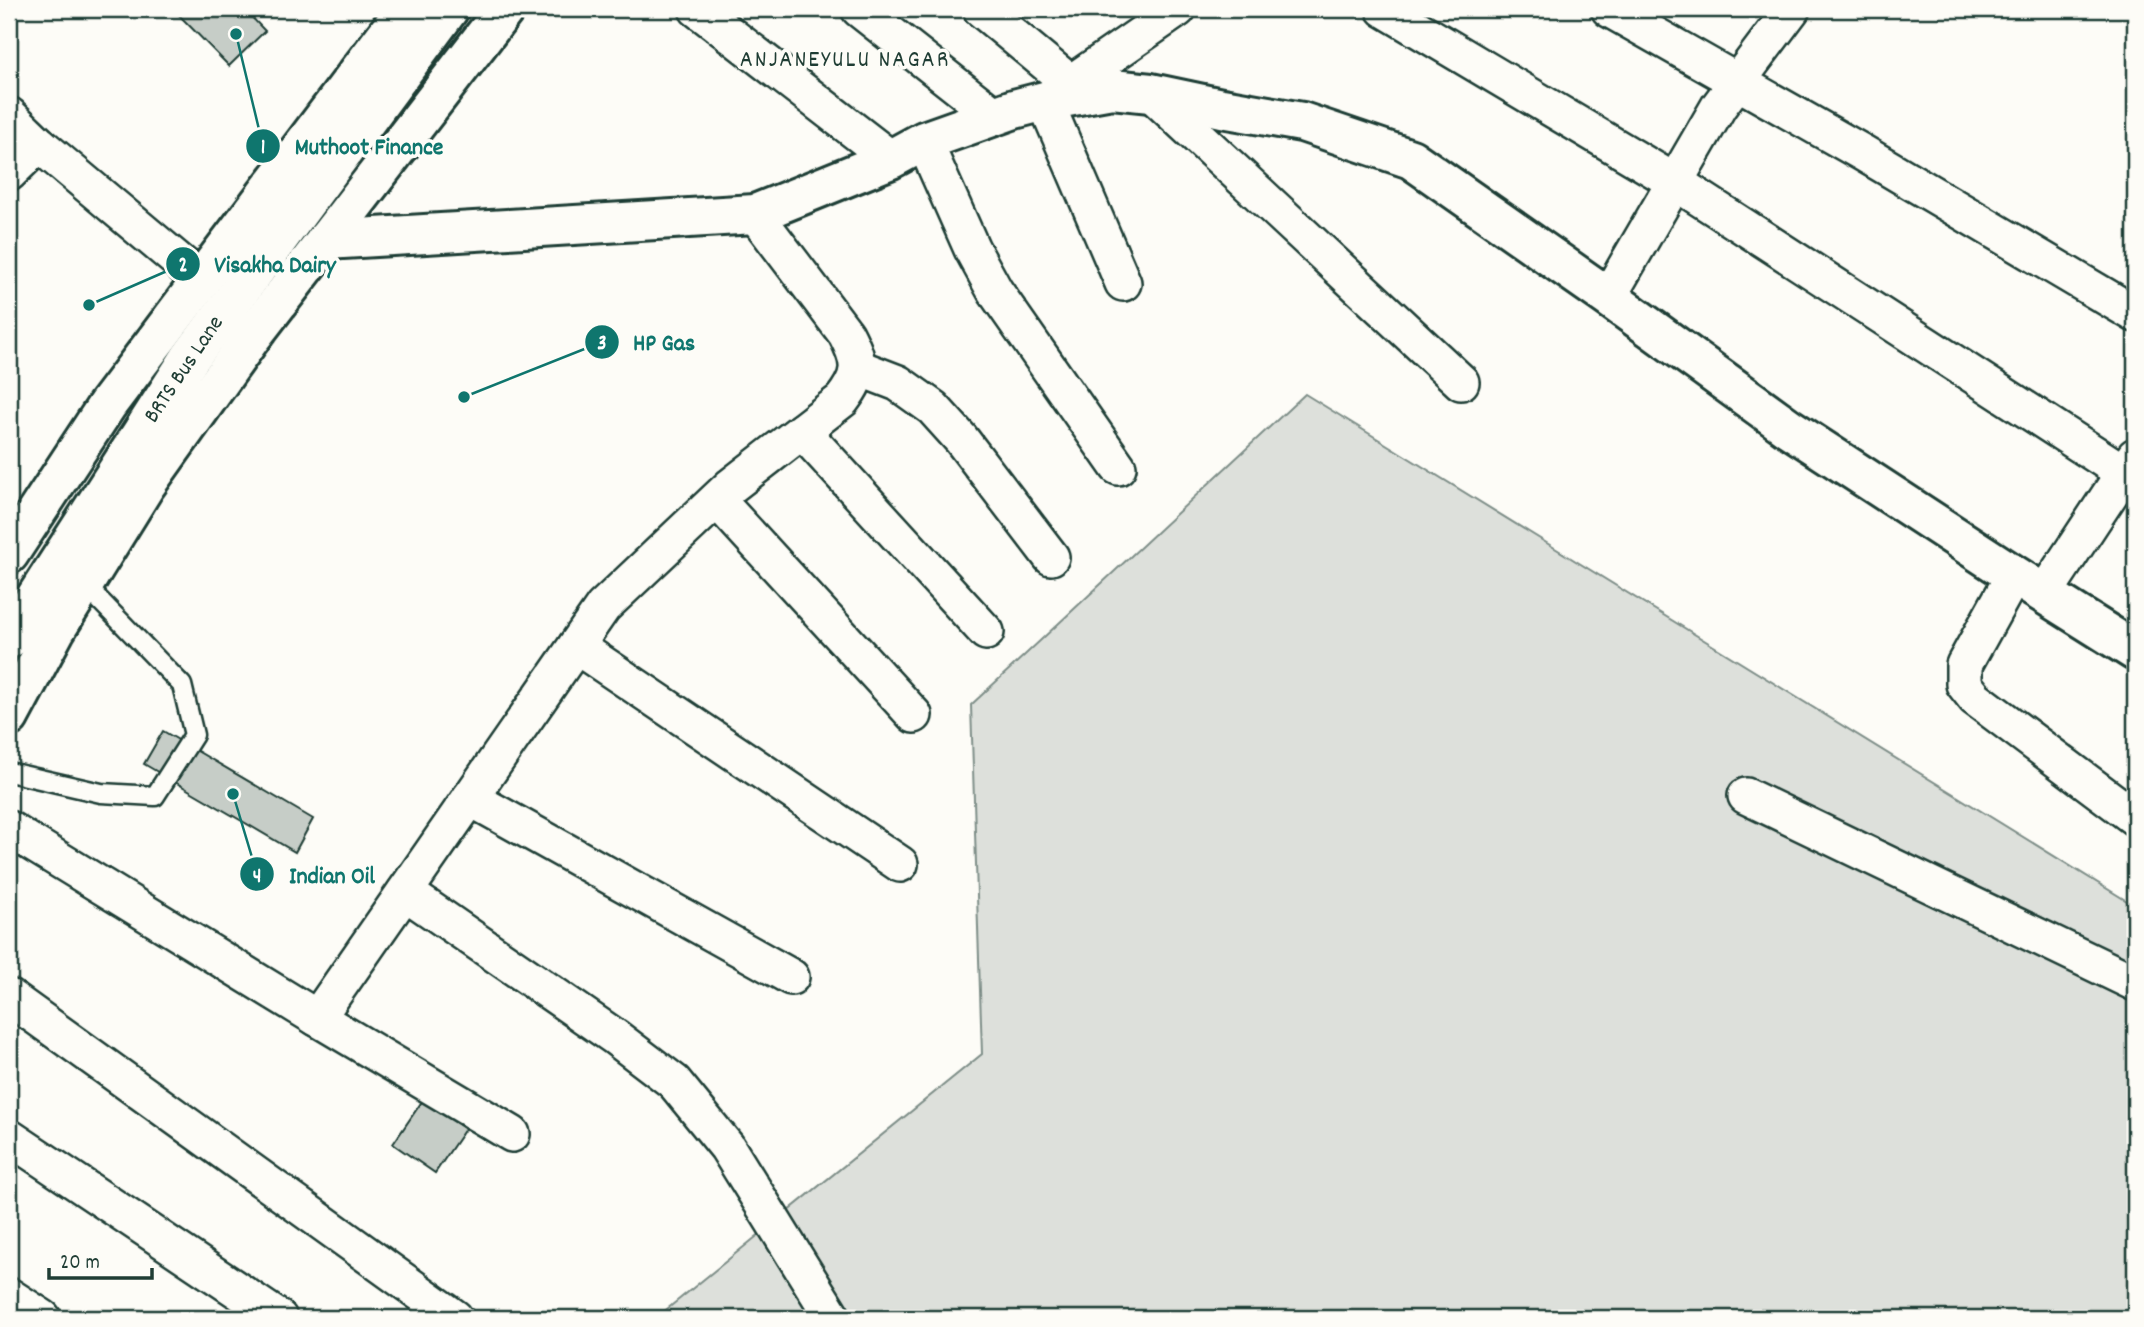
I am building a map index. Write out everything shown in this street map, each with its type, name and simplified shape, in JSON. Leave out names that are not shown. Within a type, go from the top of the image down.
[{"type":"main road","name":"BRTS Bus Lane","points":[[9,639],[190,358],[449,9]]},
{"type":"main road","points":[[9,717],[55,631],[145,486],[250,339],[505,9]]},
{"type":"main road","points":[[9,554],[107,405],[201,280],[392,14]]},
{"type":"main road","points":[[326,240],[755,214],[891,159],[924,141],[1058,92],[1112,89],[1151,93],[1302,122],[1411,159],[1789,428],[2135,651]]},
{"type":"street","points":[[697,9],[891,159]]},
{"type":"street","points":[[859,9],[995,116]]},
{"type":"street","points":[[981,9],[1058,92],[1123,283]]},
{"type":"street","points":[[1058,92],[1178,9]]},
{"type":"street","points":[[1384,9],[1675,182],[2131,469],[2029,585],[1964,665],[1964,684],[1975,698],[2135,818]]},
{"type":"street","points":[[1609,9],[1863,153],[2135,314]]},
{"type":"street","points":[[1608,297],[1720,106],[1792,9]]},
{"type":"street","points":[[1151,93],[1461,382]]},
{"type":"street","points":[[9,115],[39,144],[201,280]]},
{"type":"street","points":[[924,141],[972,249],[995,291],[1118,467]]},
{"type":"street","points":[[9,173],[39,144]]},
{"type":"street","points":[[317,1018],[603,607],[717,500],[842,400],[854,385],[859,368],[855,351],[846,334],[755,214]]},
{"type":"street","points":[[859,368],[898,383],[933,408],[961,439],[1051,556]]},
{"type":"street","points":[[802,431],[986,632]]},
{"type":"street","points":[[717,500],[914,715]]},
{"type":"street","points":[[576,646],[900,864]]},
{"type":"street","points":[[1746,796],[2135,983]]},
{"type":"street","points":[[471,798],[791,977]]},
{"type":"street","points":[[9,830],[512,1134]]},
{"type":"street","points":[[405,892],[615,1037],[674,1082],[727,1147],[832,1318]]},
{"type":"street","points":[[9,997],[455,1318]]},
{"type":"street","points":[[9,1136],[279,1318]]},
{"type":"street","points":[[9,1296],[43,1318]]},
{"type":"lane","points":[[9,772],[101,793],[155,796],[194,735],[182,685],[84,584]]},
{"type":"shaded area","points":[[1305,394],[2135,906],[2135,1318],[656,1318],[982,1054],[971,705]]},
{"type":"building","points":[[173,9],[244,9],[265,31],[229,66]]},
{"type":"building","points":[[163,731],[313,819],[295,852],[144,764]]},
{"type":"building","points":[[423,1100],[465,1129],[435,1173],[393,1144]]},
{"type":"place","name":"Muthoot Finance","points":[[236,34]]},
{"type":"place","name":"Visakha Dairy","points":[[89,305]]},
{"type":"place","name":"HP Gas","points":[[464,397]]},
{"type":"place","name":"Indian Oil","points":[[233,794]]},
{"type":"district","name":"ANJANEYULU NAGAR","points":[[845,61]]}]
